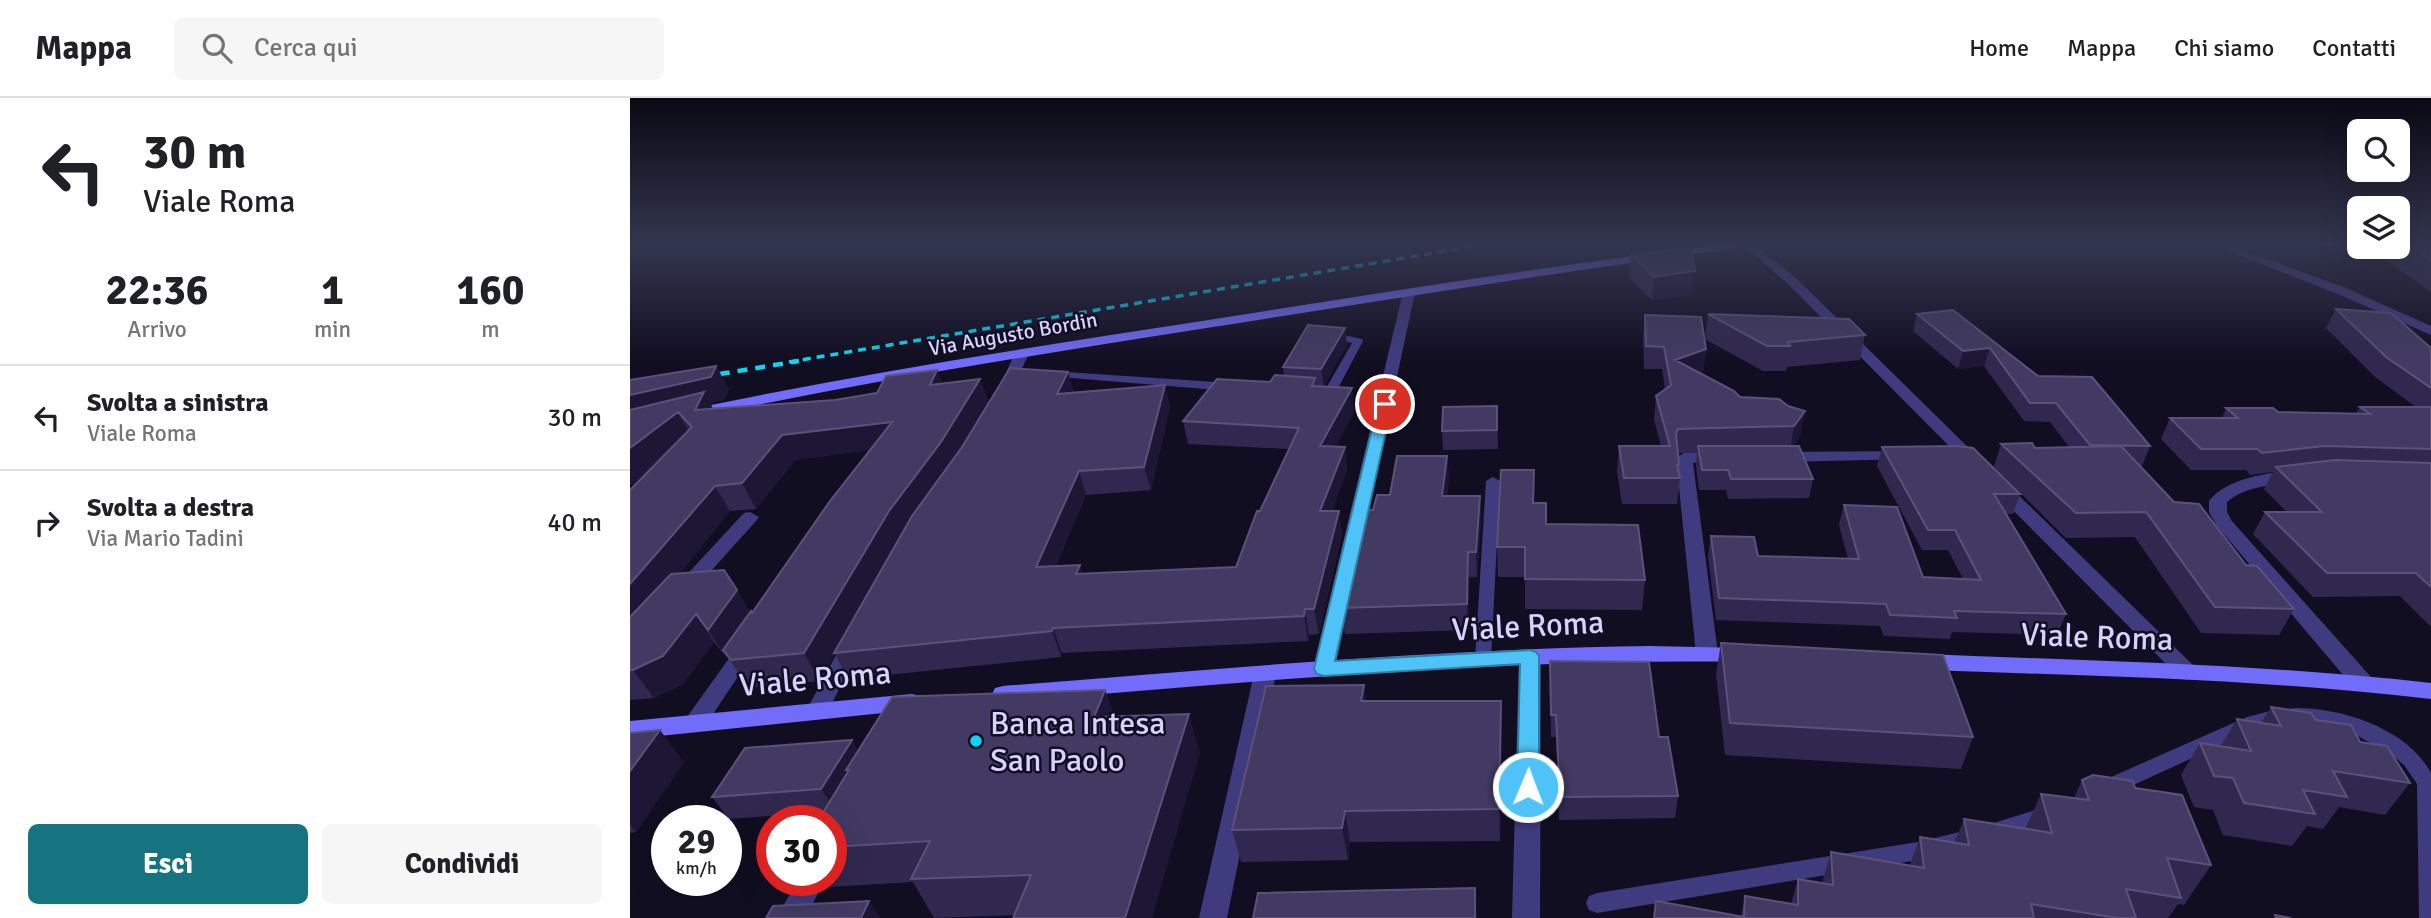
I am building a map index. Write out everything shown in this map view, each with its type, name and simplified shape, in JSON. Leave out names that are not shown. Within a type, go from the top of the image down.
[{"type":"street","name":"Via Augusto Bordin","points":[[677,418],[758,399],[1022,353],[1470,283]]},
{"type":"street","points":[[1793,283],[2187,671]]},
{"type":"street","points":[[2324,283],[2431,331]]},
{"type":"street","points":[[1324,669],[1409,292]]},
{"type":"street","points":[[998,407],[1021,371],[1022,353]]},
{"type":"street","points":[[1766,457],[1914,456]]},
{"type":"street","points":[[1942,456],[1969,456]]},
{"type":"street","points":[[1707,654],[1685,458],[1739,457]]},
{"type":"street","points":[[2314,476],[2277,477],[2259,481],[2221,497],[2216,506],[2223,522],[2363,683]]},
{"type":"street","points":[[676,598],[750,517]]},
{"type":"street","points":[[818,709],[859,631]]},
{"type":"street","points":[[695,723],[758,633]]},
{"type":"street","name":"Viale Roma","points":[[986,696],[1324,669],[1530,656],[1607,653],[1762,656]]},
{"type":"street","points":[[1526,918],[1530,656]]},
{"type":"street","name":"Viale Roma","points":[[1899,661],[2187,671],[2363,683],[2428,692]]},
{"type":"street","points":[[1213,918],[1265,674]]},
{"type":"street","name":"Viale Roma","points":[[630,730],[818,709],[923,701],[903,724]]},
{"type":"street","points":[[790,918],[803,896]]},
{"type":"lane","points":[[1301,392],[1329,394],[1358,341],[1321,334]]},
{"type":"lane","points":[[1041,373],[1246,388]]},
{"type":"lane","points":[[1483,659],[1493,481]]},
{"type":"lane","points":[[2090,796],[2253,722],[2275,716],[2323,716],[2356,725],[2388,742],[2405,755],[2427,783],[2430,804],[2430,918]]},
{"type":"lane","points":[[1597,903],[1918,851],[1983,835],[2065,807]]},
{"type":"building","points":[[2336,309],[2391,313],[2431,348],[2431,388],[2386,357]]},
{"type":"building","points":[[1953,310],[2038,376],[2092,377],[2150,446],[2090,445],[2056,403],[2030,403],[1990,348],[1963,351],[1917,314]]},
{"type":"building","points":[[1708,314],[1849,319],[1865,335],[1788,342],[1790,346],[1767,346]]},
{"type":"building","points":[[1645,315],[1701,317],[1706,349],[1675,360],[1734,391],[1740,397],[1779,399],[1788,406],[1805,411],[1794,426],[1678,429],[1677,465],[1680,478],[1624,478],[1619,446],[1670,446],[1656,396],[1671,385],[1664,347],[1646,346]]},
{"type":"building","points":[[1308,325],[1345,328],[1321,369],[1283,367]]},
{"type":"building","points":[[716,366],[711,377],[630,395],[630,380]]},
{"type":"building","points":[[1010,368],[1068,372],[1057,394],[1165,385],[1144,467],[1079,471],[1036,567],[1080,565],[1076,574],[1236,567],[1257,511],[1260,511],[1299,428],[1183,421],[1217,379],[1270,382],[1275,375],[1315,378],[1312,386],[1352,388],[1320,446],[1345,447],[1320,511],[1339,511],[1314,609],[1305,609],[1304,616],[1053,628],[1052,631],[834,653],[912,516],[962,447]]},
{"type":"building","points":[[937,370],[930,385],[980,379],[941,442],[889,511],[804,653],[731,660],[723,650],[830,501],[892,422],[782,435],[742,483],[715,486],[630,584],[630,490],[692,427],[678,412],[630,448],[630,410],[704,392],[695,410],[835,400],[877,393],[886,376]]},
{"type":"building","points":[[1497,406],[1497,430],[1442,431],[1443,407]]},
{"type":"building","points":[[2360,407],[2431,407],[2431,449],[2324,446],[2262,453],[2257,449],[2201,449],[2170,418],[2238,418],[2226,408],[2370,414]]},
{"type":"building","points":[[2032,443],[2035,448],[2121,446],[2174,502],[2199,504],[2246,565],[2257,566],[2294,609],[2215,607],[2146,512],[2076,513],[2001,444]]},
{"type":"building","points":[[1698,446],[1799,446],[1813,479],[1731,479],[1728,470],[1702,470]]},
{"type":"building","points":[[1882,447],[1973,448],[2020,494],[1994,494],[2066,614],[1954,611],[1957,618],[1890,615],[1886,604],[1719,598],[1711,536],[1754,537],[1758,556],[1859,559],[1844,505],[1897,507],[1923,577],[1981,580],[1955,530],[1928,530]]},
{"type":"building","points":[[1397,456],[1447,456],[1442,496],[1480,496],[1476,552],[1468,552],[1467,604],[1341,608],[1363,510],[1373,510],[1377,495],[1390,495]]},
{"type":"building","points":[[2335,460],[2431,463],[2431,587],[2416,573],[2327,573],[2265,512],[2322,512],[2276,467]]},
{"type":"building","points":[[1501,470],[1534,470],[1533,503],[1546,503],[1546,524],[1638,525],[1645,580],[1525,579],[1525,547],[1497,547]]},
{"type":"building","points":[[724,570],[737,590],[708,630],[696,614],[663,656],[630,670],[630,617],[671,574]]},
{"type":"building","points":[[1721,643],[1943,655],[1973,737],[1730,723]]},
{"type":"building","points":[[1550,661],[1649,662],[1659,737],[1668,737],[1678,796],[1560,797],[1556,715],[1551,715]]},
{"type":"building","points":[[1364,685],[1361,701],[1501,701],[1499,809],[1345,811],[1342,828],[1232,830],[1266,686]]},
{"type":"building","points":[[1105,690],[1094,717],[1189,714],[1125,918],[1013,918],[1031,875],[911,879],[930,841],[847,846],[847,805],[828,805],[849,770],[846,770],[892,697]]},
{"type":"building","points":[[2271,707],[2311,713],[2316,720],[2351,725],[2360,742],[2387,746],[2410,783],[2333,771],[2347,797],[2303,790],[2315,814],[2244,803],[2233,778],[2214,776],[2200,743],[2251,751],[2237,719],[2281,726]]},
{"type":"building","points":[[660,730],[630,771],[630,733]]},
{"type":"building","points":[[852,740],[821,789],[712,797],[745,748]]},
{"type":"building","points":[[2093,775],[2133,781],[2135,788],[2182,795],[2211,865],[2167,858],[2181,898],[2126,889],[2136,918],[2117,918],[2031,904],[2034,918],[1654,918],[1656,901],[1744,917],[1745,896],[1798,905],[1798,879],[1833,885],[1831,852],[1924,868],[1920,837],[1969,845],[1964,819],[2052,833],[2041,794],[2089,800],[2082,780]]},
{"type":"building","points":[[1475,888],[1475,918],[1253,918],[1258,893]]},
{"type":"building","points":[[869,901],[861,918],[766,918],[773,906]]},
{"type":"railway","points":[[789,362],[1255,283]]},
{"type":"railway","points":[[702,377],[799,361]]},
{"type":"place","name":"Banca Intesa San Paolo","points":[[976,741]]},
{"type":"route","points":[[1385,404],[1324,669],[1530,656],[1528,787]]}]
